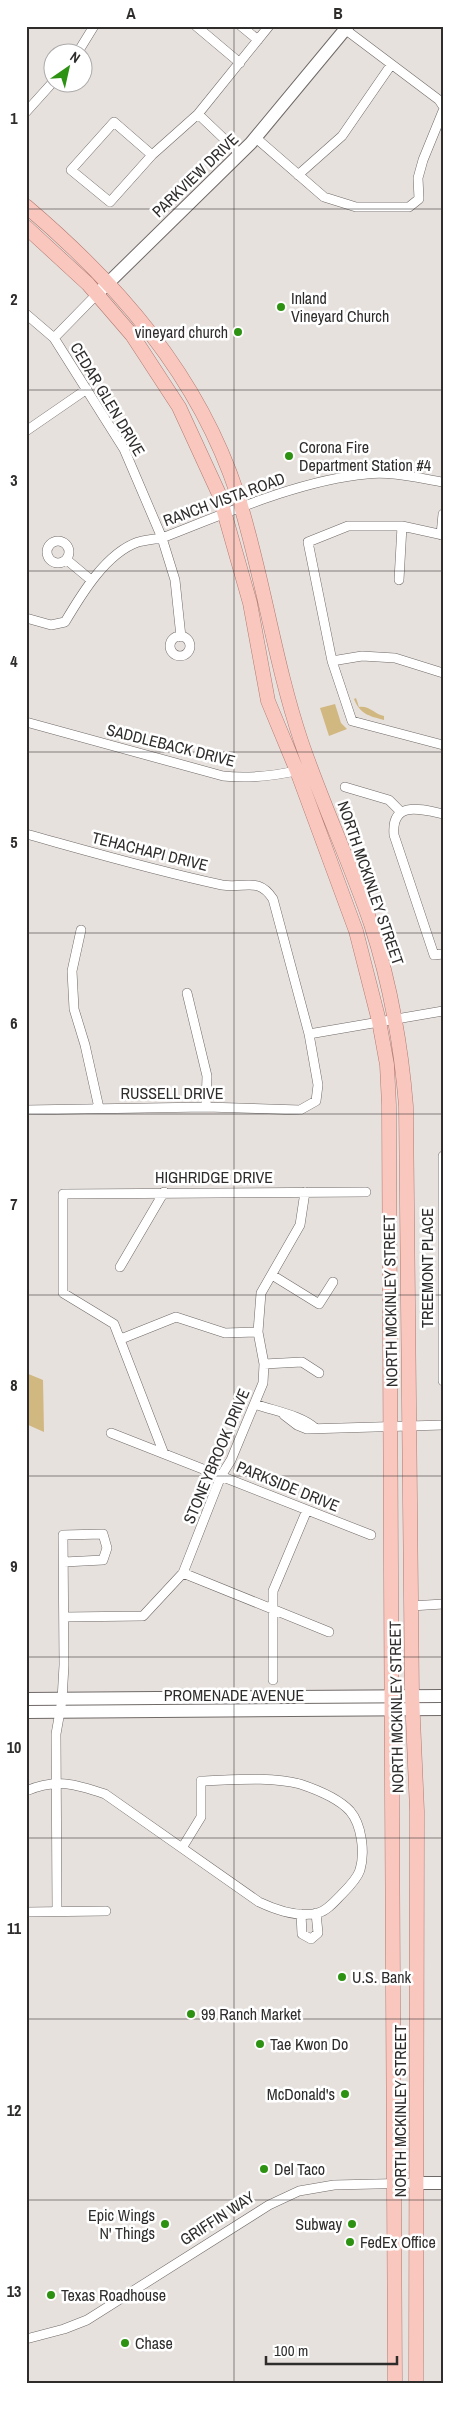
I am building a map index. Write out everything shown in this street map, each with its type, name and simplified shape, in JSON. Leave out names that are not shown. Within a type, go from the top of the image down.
[{"type":"main road","name":"PARKVIEW DRIVE","points":[[98,294],[256,138],[347,28]]},
{"type":"main road","name":"NORTH MCKINLEY STREET","points":[[26,206],[109,282],[146,325],[194,399],[216,443],[241,509],[266,601],[304,769],[356,931],[379,1021],[387,1065],[393,1428],[392,2183],[395,2383]]},
{"type":"main road","name":"NORTH MCKINLEY STREET","points":[[26,227],[98,294],[132,336],[179,407],[203,456],[226,514],[250,603],[268,701],[304,769],[371,926],[396,1019],[406,1106],[412,1703],[417,1811],[416,2383]]},
{"type":"main road","name":"PROMENADE AVENUE","points":[[26,1712],[59,1713],[392,1704],[412,1703],[443,1696]]},
{"type":"main road","name":"PROMENADE AVENUE","points":[[26,1699],[392,1704]]},
{"type":"main road","name":"PROMENADE AVENUE","points":[[412,1703],[443,1709]]},
{"type":"main road","name":"GRIFFIN WAY","points":[[417,2183],[443,2183]]},
{"type":"street","points":[[84,42],[94,26]]},
{"type":"street","points":[[196,26],[240,63]]},
{"type":"street","points":[[241,26],[258,40]]},
{"type":"street","points":[[152,155],[114,122],[71,170],[110,202],[152,155],[198,114],[269,26]]},
{"type":"street","points":[[347,28],[391,65],[439,100],[443,106]]},
{"type":"street","points":[[298,175],[342,136],[391,65]]},
{"type":"street","points":[[26,112],[44,92]]},
{"type":"street","points":[[256,138],[324,197],[356,207],[409,207],[419,199],[418,178],[423,160],[443,111]]},
{"type":"street","points":[[198,114],[240,154]]},
{"type":"street","name":"PARKVIEW DRIVE","points":[[54,338],[98,294]]},
{"type":"street","name":"CEDAR GLEN DRIVE","points":[[26,314],[54,338],[124,449],[162,538],[175,580],[181,637]]},
{"type":"street","points":[[26,431],[87,389]]},
{"type":"street","name":"RANCH VISTA ROAD","points":[[26,618],[51,625],[65,622],[91,580],[121,552],[137,543],[162,538],[306,486],[367,474],[402,475],[443,482]]},
{"type":"street","points":[[443,514],[442,535],[402,526],[348,526],[308,542],[332,661],[352,721],[443,745]]},
{"type":"street","points":[[399,580],[402,526]]},
{"type":"street","points":[[67,560],[91,580]]},
{"type":"street","points":[[332,661],[362,656],[395,658],[443,673]]},
{"type":"street","name":"SADDLEBACK DRIVE","points":[[26,722],[223,776],[248,778],[304,769]]},
{"type":"street","points":[[345,787],[389,800],[401,812]]},
{"type":"street","points":[[443,814],[414,808],[401,812],[393,825],[394,835],[434,955],[443,954]]},
{"type":"street","name":"TEHACHAPI DRIVE","points":[[26,834],[154,870],[226,885],[258,884],[267,889],[274,899],[309,1034]]},
{"type":"street","points":[[81,930],[72,971],[74,1009],[85,1045],[99,1108]]},
{"type":"street","points":[[187,993],[207,1076],[206,1107]]},
{"type":"street","points":[[309,1034],[443,1011]]},
{"type":"street","name":"RUSSELL DRIVE","points":[[26,1110],[206,1107],[300,1110],[316,1101],[318,1085],[309,1034]]},
{"type":"street","name":"TREEMONT PLACE","points":[[443,1156],[443,1382]]},
{"type":"street","points":[[120,1267],[164,1192]]},
{"type":"street","name":"STONEYBROOK DRIVE","points":[[64,1617],[143,1616],[183,1573],[221,1476],[231,1460],[263,1383],[264,1364],[258,1332],[261,1293],[300,1225],[305,1192]]},
{"type":"street","name":"HIGHRIDGE DRIVE","points":[[121,1339],[114,1324],[63,1293],[63,1194],[366,1192]]},
{"type":"street","points":[[272,1275],[319,1304],[332,1282]]},
{"type":"street","points":[[164,1454],[121,1339],[176,1317],[225,1333],[258,1332]]},
{"type":"street","points":[[264,1364],[302,1362],[319,1373]]},
{"type":"street","points":[[255,1404],[284,1415],[307,1429],[393,1428],[443,1425]]},
{"type":"street","name":"PARKSIDE DRIVE","points":[[111,1433],[370,1535]]},
{"type":"street","points":[[274,1680],[273,1591],[307,1510]]},
{"type":"street","points":[[57,1911],[58,1782],[56,1734],[62,1700],[63,1535],[103,1534],[107,1548],[103,1560],[64,1562]]},
{"type":"street","points":[[183,1573],[329,1632]]},
{"type":"street","points":[[412,1606],[443,1604]]},
{"type":"street","points":[[26,1791],[58,1782],[82,1786],[106,1794],[182,1848],[259,1902],[278,1911],[301,1914],[316,1913],[329,1907],[350,1885],[360,1870],[361,1854],[358,1823],[350,1810],[320,1792],[301,1785],[283,1782],[201,1781],[201,1817],[182,1848]]},
{"type":"street","points":[[26,1912],[106,1911]]},
{"type":"street","points":[[301,1914],[302,1934],[311,1939],[318,1933],[316,1913]]},
{"type":"street","name":"GRIFFIN WAY","points":[[26,2339],[64,2329],[87,2320],[269,2205],[299,2191],[334,2185],[417,2183]]},
{"type":"shaded area","points":[[356,698],[359,707],[366,707],[384,716],[384,720],[369,716],[362,711],[356,704],[354,699]]},
{"type":"shaded area","points":[[335,704],[341,723],[347,729],[329,736],[320,708]]},
{"type":"shaded area","points":[[26,1373],[43,1380],[44,1432],[26,1424]]},
{"type":"place","name":"Inland Vineyard Church","points":[[281,307]]},
{"type":"place","name":"vineyard church","points":[[238,332]]},
{"type":"place","name":"Corona Fire Department Station #4","points":[[289,456]]},
{"type":"place","name":"U.S. Bank","points":[[342,1977]]},
{"type":"place","name":"99 Ranch Market","points":[[191,2014]]},
{"type":"place","name":"Tae Kwon Do","points":[[260,2044]]},
{"type":"place","name":"McDonald's","points":[[345,2094]]},
{"type":"place","name":"Del Taco","points":[[264,2169]]},
{"type":"place","name":"Epic Wings N' Things","points":[[165,2224]]},
{"type":"place","name":"Subway","points":[[352,2224]]},
{"type":"place","name":"FedEx Office","points":[[350,2242]]},
{"type":"place","name":"Texas Roadhouse","points":[[51,2295]]},
{"type":"place","name":"Chase","points":[[125,2343]]}]
